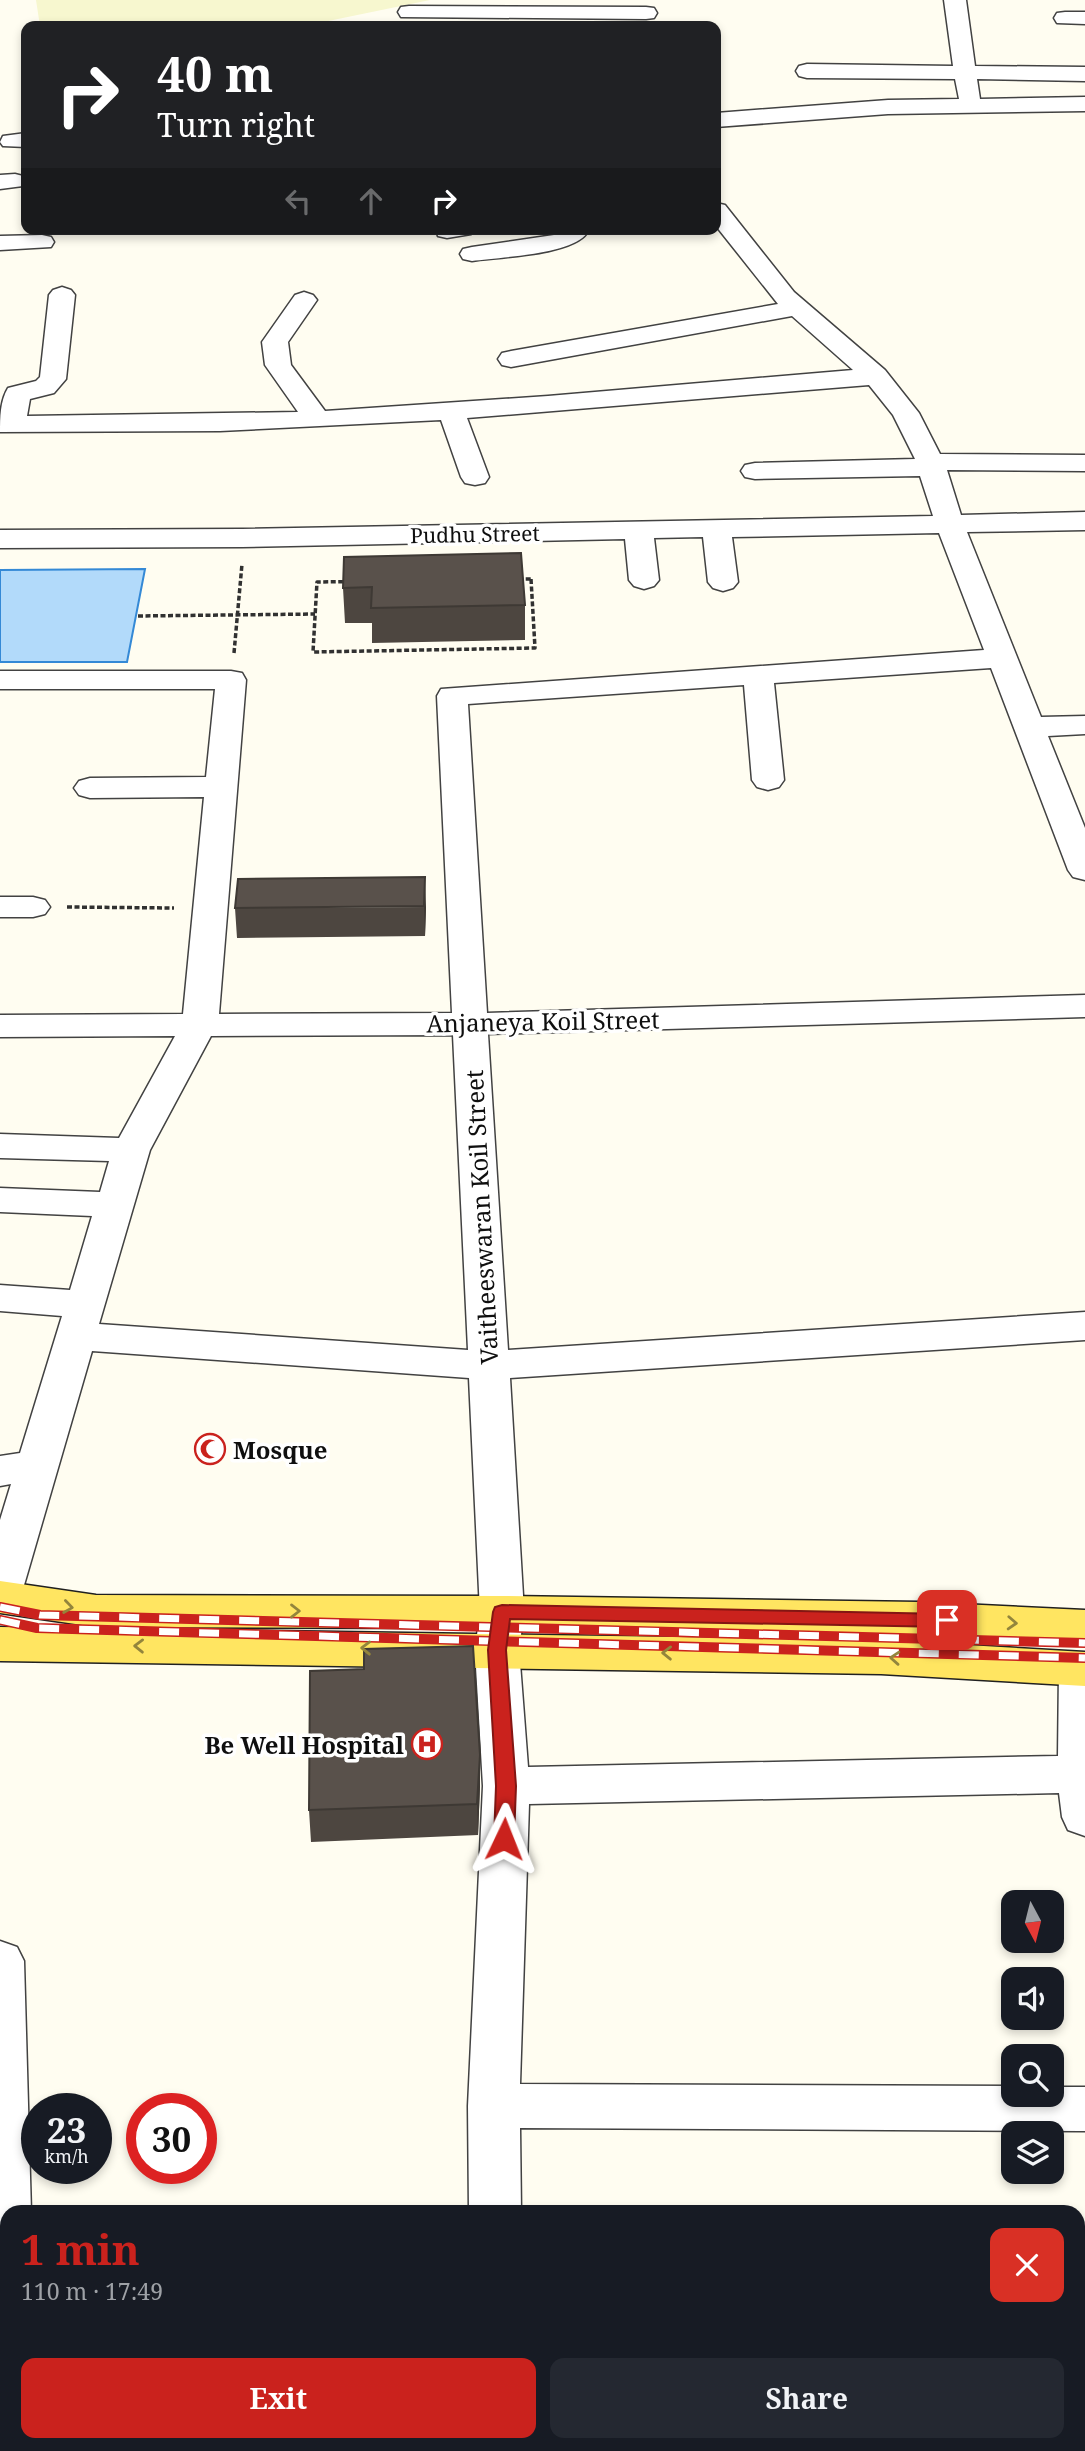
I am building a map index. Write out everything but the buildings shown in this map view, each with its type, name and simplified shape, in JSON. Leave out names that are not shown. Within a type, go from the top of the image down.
[{"type":"main road","points":[[0,1594],[96,1611],[500,1631],[881,1657],[1084,1655]]},
{"type":"main road","points":[[0,1644],[500,1631]]},
{"type":"street","points":[[955,0],[970,106]]},
{"type":"street","points":[[409,12],[510,19],[645,13]]},
{"type":"street","points":[[807,71],[1085,74]]},
{"type":"street","points":[[721,120],[888,107],[1085,104]]},
{"type":"street","points":[[721,216],[796,308],[876,376],[905,413],[931,465],[950,524],[1085,870]]},
{"type":"street","points":[[472,254],[561,241],[572,235]]},
{"type":"street","points":[[0,243],[42,242]]},
{"type":"street","points":[[62,295],[53,379],[45,387],[18,394],[6,424],[452,413],[876,376]]},
{"type":"street","points":[[304,300],[275,342],[278,365],[316,418]]},
{"type":"street","points":[[511,359],[796,308]]},
{"type":"street","points":[[452,413],[475,477]]},
{"type":"street","points":[[755,471],[1085,463]]},
{"type":"street","name":"Pudhu Street","points":[[0,538],[242,538],[1085,521]]},
{"type":"street","points":[[717,530],[723,582]]},
{"type":"street","points":[[639,531],[644,580]]},
{"type":"street","points":[[768,780],[758,675],[1002,658]]},
{"type":"street","name":"Vaitheeswaran Koil Street","points":[[495,2205],[494,2105],[506,1786],[489,1365],[452,696],[758,675]]},
{"type":"street","points":[[0,680],[231,680],[200,1024],[131,1150],[81,1321],[19,1468],[0,1594]]},
{"type":"street","points":[[1029,727],[1085,725]]},
{"type":"street","points":[[90,788],[221,787]]},
{"type":"street","points":[[0,907],[33,907]]},
{"type":"street","name":"Anjaneya Koil Street","points":[[0,1026],[470,1024],[1085,1006]]},
{"type":"street","points":[[0,1146],[131,1150]]},
{"type":"street","points":[[0,1200],[115,1205]]},
{"type":"street","points":[[0,1297],[81,1321],[489,1365],[1085,1326]]},
{"type":"street","points":[[506,1786],[1083,1795],[1084,1655]]},
{"type":"street","points":[[0,1961],[5,2205]]},
{"type":"street","points":[[494,2105],[1085,2109]]},
{"type":"path","points":[[231,680],[242,565]]},
{"type":"path","points":[[531,579],[535,648],[313,652],[315,614],[317,582],[531,579]]},
{"type":"path","points":[[138,616],[315,614]]},
{"type":"path","points":[[33,907],[210,908]]},
{"type":"green space","points":[[36,0],[430,0],[328,21],[39,21]]},
{"type":"water","points":[[145,569],[127,662],[0,662],[0,570]]},
{"type":"railway","points":[[0,1607],[40,1615],[1085,1643]]},
{"type":"railway","points":[[0,1620],[37,1628],[1085,1658]]},
{"type":"place","name":"Mosque","points":[[210,1449]]},
{"type":"place","name":"Be Well Hospital","points":[[427,1744]]},
{"type":"route","points":[[504,1839],[506,1786],[497,1650],[502,1612],[947,1620]]}]
